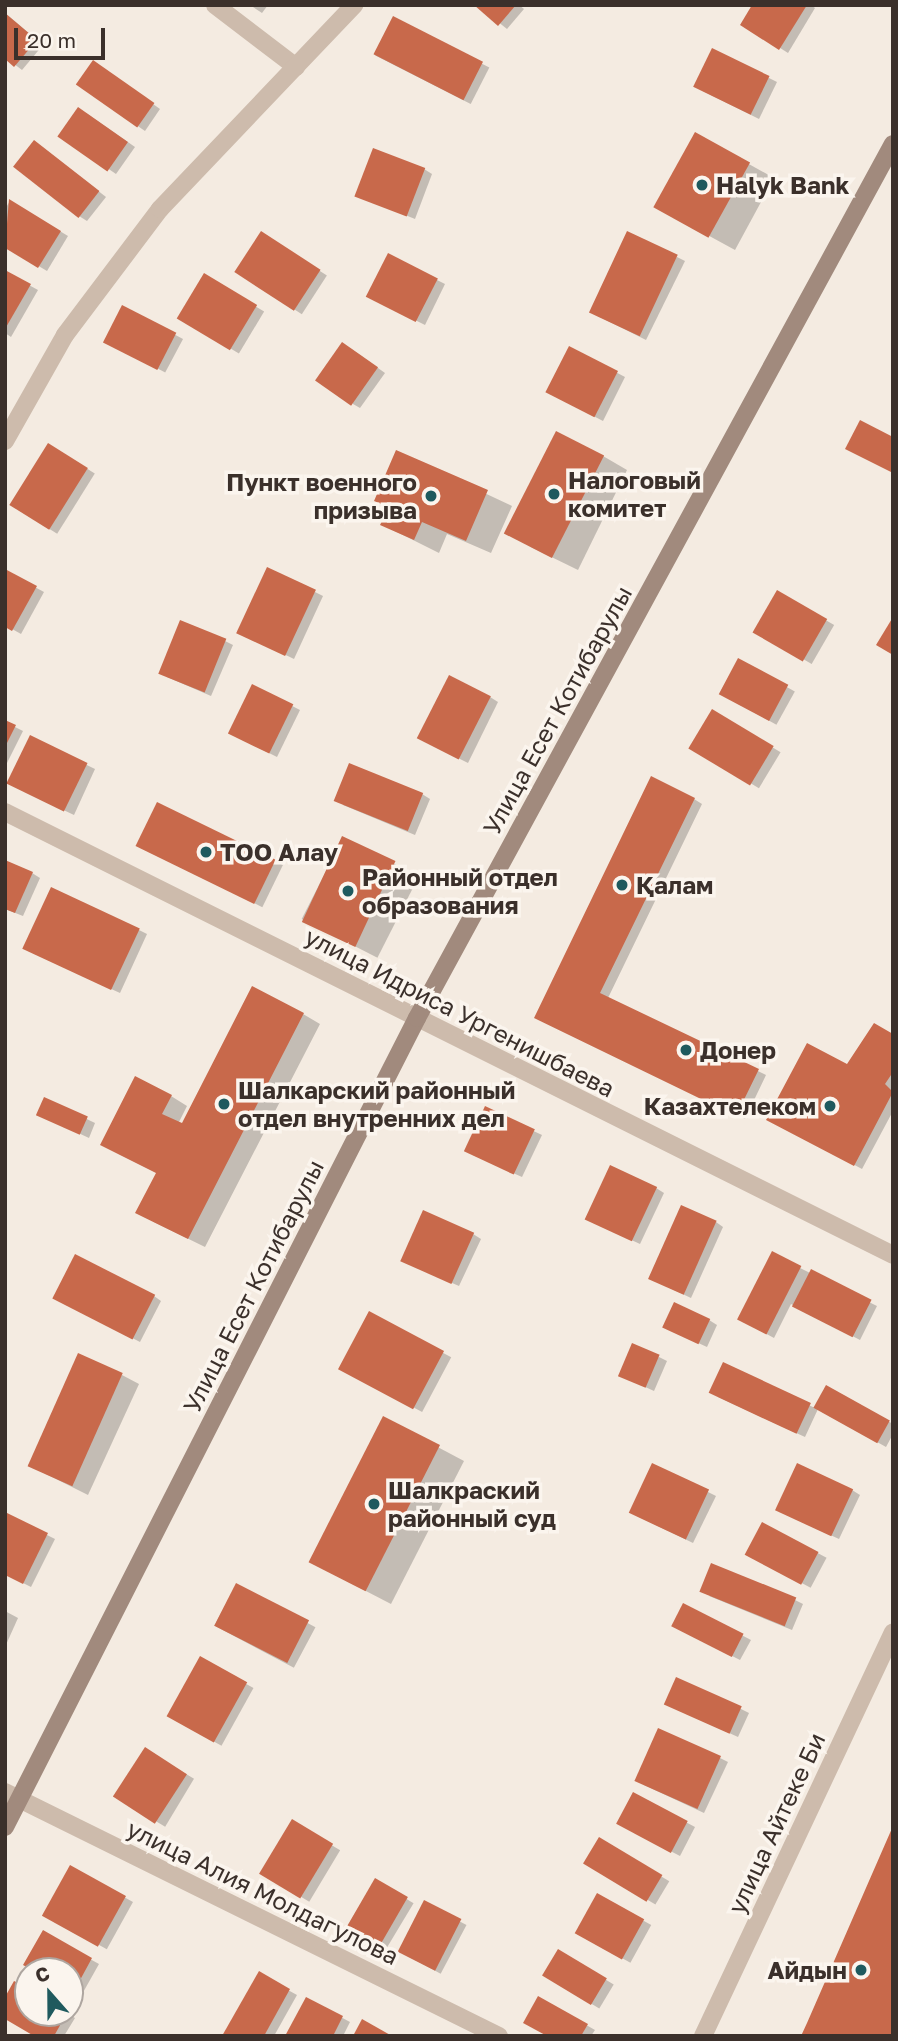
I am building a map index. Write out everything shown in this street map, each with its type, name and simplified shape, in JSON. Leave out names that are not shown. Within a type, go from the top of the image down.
[{"type":"main road","name":"Улица Есет Котибарулы","points":[[5,1827],[12,1796],[418,1018],[893,144]]},
{"type":"street","points":[[215,5],[296,66]]},
{"type":"street","points":[[5,441],[65,335],[160,209],[354,5]]},
{"type":"street","name":"улица Идриса Ургенишбаева","points":[[5,813],[893,1255]]},
{"type":"street","name":"улица Айтеке Би","points":[[703,2036],[893,1632]]},
{"type":"street","name":"улица Алия Молдагулова","points":[[12,1796],[499,2036]]},
{"type":"building","points":[[474,5],[516,5],[498,26]]},
{"type":"building","points":[[752,5],[807,5],[779,50],[740,25]]},
{"type":"building","points":[[5,13],[37,40],[14,67],[5,59]]},
{"type":"building","points":[[393,16],[483,62],[463,100],[373,54]]},
{"type":"building","points":[[712,48],[770,76],[751,115],[693,87]]},
{"type":"building","points":[[93,60],[154,103],[137,128],[76,85]]},
{"type":"building","points":[[78,107],[128,142],[107,171],[57,136]]},
{"type":"building","name":"Halyk Bank","points":[[695,132],[750,163],[708,238],[653,207]]},
{"type":"building","points":[[34,140],[99,191],[78,218],[13,167]]},
{"type":"building","points":[[373,148],[425,168],[407,217],[354,197]]},
{"type":"building","points":[[9,199],[61,231],[38,268],[5,248]]},
{"type":"building","points":[[261,231],[321,270],[294,311],[234,272]]},
{"type":"building","points":[[627,231],[678,255],[640,336],[589,313]]},
{"type":"building","points":[[388,253],[438,278],[416,322],[366,297]]},
{"type":"building","points":[[5,270],[31,284],[5,329]]},
{"type":"building","points":[[204,273],[257,305],[230,350],[177,318]]},
{"type":"building","points":[[122,305],[176,333],[157,370],[103,342]]},
{"type":"building","points":[[342,342],[378,367],[351,406],[315,381]]},
{"type":"building","points":[[569,346],[618,371],[594,417],[545,392]]},
{"type":"building","points":[[860,420],[893,437],[893,473],[845,449]]},
{"type":"building","name":"Налоговый комитет","points":[[556,431],[604,456],[552,558],[504,533]]},
{"type":"building","points":[[48,443],[88,468],[49,530],[9,505]]},
{"type":"building","name":"Пункт военного призыва","points":[[396,450],[488,490],[466,541],[422,522],[414,540],[380,525],[389,507],[374,501]]},
{"type":"building","points":[[267,567],[316,590],[285,656],[236,633]]},
{"type":"building","points":[[5,569],[37,586],[12,631],[5,627]]},
{"type":"building","points":[[777,590],[827,619],[803,661],[752,632]]},
{"type":"building","points":[[893,617],[893,655],[876,645]]},
{"type":"building","points":[[180,620],[226,639],[205,693],[158,674]]},
{"type":"building","points":[[738,658],[788,685],[769,721],[719,694]]},
{"type":"building","points":[[449,675],[491,696],[459,760],[417,738]]},
{"type":"building","points":[[252,684],[293,704],[269,754],[228,733]]},
{"type":"building","points":[[712,709],[774,746],[750,786],[688,748]]},
{"type":"building","points":[[5,720],[16,725],[5,747]]},
{"type":"building","points":[[30,735],[88,763],[64,812],[6,784]]},
{"type":"building","points":[[349,763],[423,793],[408,831],[334,801]]},
{"type":"building","points":[[651,776],[695,798],[600,993],[759,1069],[736,1116],[534,1018]]},
{"type":"building","name":"ТОО Алау","points":[[157,802],[276,860],[254,904],[136,846]]},
{"type":"building","name":"Районный отдел образования","points":[[342,836],[395,861],[355,947],[302,922]]},
{"type":"building","points":[[5,860],[33,872],[15,913],[5,909]]},
{"type":"building","points":[[51,887],[140,928],[111,990],[22,949]]},
{"type":"building","name":"Шалкарский районный отдел внутренних дел","points":[[252,986],[304,1013],[188,1239],[135,1213],[156,1173],[100,1145],[135,1076],[172,1095],[162,1114],[182,1123]]},
{"type":"building","name":"Казахтелеком","points":[[874,1023],[893,1034],[893,1072],[885,1084],[893,1092],[854,1166],[766,1120],[807,1043],[847,1064]]},
{"type":"building","points":[[44,1097],[88,1117],[80,1135],[36,1115]]},
{"type":"building","points":[[485,1106],[535,1129],[514,1175],[464,1151]]},
{"type":"building","points":[[610,1165],[657,1187],[632,1241],[585,1219]]},
{"type":"building","points":[[681,1205],[717,1221],[684,1295],[648,1279]]},
{"type":"building","points":[[423,1210],[474,1233],[451,1284],[400,1261]]},
{"type":"building","points":[[772,1251],[801,1266],[766,1335],[737,1320]]},
{"type":"building","points":[[75,1254],[155,1295],[132,1339],[52,1299]]},
{"type":"building","points":[[811,1269],[872,1300],[853,1337],[792,1306]]},
{"type":"building","points":[[674,1302],[710,1319],[698,1344],[662,1327]]},
{"type":"building","points":[[369,1311],[444,1351],[413,1409],[338,1369]]},
{"type":"building","points":[[632,1343],[660,1355],[646,1388],[618,1376]]},
{"type":"building","points":[[78,1353],[123,1373],[72,1486],[28,1466]]},
{"type":"building","points":[[723,1362],[811,1403],[797,1434],[709,1393]]},
{"type":"building","points":[[826,1385],[890,1420],[877,1443],[813,1408]]},
{"type":"building","name":"Шалкраский районный суд","points":[[383,1416],[440,1445],[366,1591],[309,1562]]},
{"type":"building","points":[[652,1463],[709,1490],[686,1539],[629,1513]]},
{"type":"building","points":[[797,1463],[853,1489],[831,1536],[775,1510]]},
{"type":"building","points":[[5,1512],[48,1533],[23,1584],[5,1575]]},
{"type":"building","points":[[762,1522],[819,1552],[801,1585],[745,1555]]},
{"type":"building","points":[[711,1563],[796,1597],[785,1626],[699,1592]]},
{"type":"building","points":[[236,1583],[309,1620],[287,1663],[214,1626]]},
{"type":"building","points":[[683,1603],[744,1634],[732,1657],[671,1626]]},
{"type":"building","points":[[200,1656],[247,1682],[214,1743],[167,1716]]},
{"type":"building","points":[[676,1677],[742,1706],[730,1734],[664,1704]]},
{"type":"building","points":[[658,1728],[721,1756],[697,1809],[634,1781]]},
{"type":"building","points":[[145,1747],[187,1774],[155,1824],[113,1796]]},
{"type":"building","points":[[633,1792],[688,1821],[671,1853],[616,1824]]},
{"type":"building","points":[[292,1819],[333,1844],[300,1899],[259,1874]]},
{"type":"building","name":"Айдын","points":[[893,1826],[893,2036],[801,2036],[807,2023]]},
{"type":"building","points":[[599,1837],[662,1875],[646,1902],[583,1864]]},
{"type":"building","points":[[70,1865],[126,1896],[98,1947],[42,1916]]},
{"type":"building","points":[[375,1878],[408,1897],[378,1948],[346,1929]]},
{"type":"building","points":[[597,1893],[644,1919],[622,1959],[575,1933]]},
{"type":"building","points":[[424,1900],[461,1919],[435,1971],[398,1952]]},
{"type":"building","points":[[43,1930],[92,1958],[84,1973],[84,1957],[28,1957]]},
{"type":"building","points":[[558,1949],[607,1978],[591,2005],[542,1976]]},
{"type":"building","points":[[259,1971],[290,1989],[264,2036],[222,2036]]},
{"type":"building","points":[[14,1981],[14,2024],[5,2019],[5,1997]]},
{"type":"building","points":[[538,1996],[588,2024],[581,2036],[547,2036],[523,2023]]},
{"type":"building","points":[[306,1997],[343,2016],[333,2036],[285,2036]]},
{"type":"building","points":[[362,2019],[392,2036],[353,2036]]},
{"type":"building","points":[[19,2027],[59,2027],[54,2036],[34,2036]]},
{"type":"place","name":"Halyk Bank","points":[[702,185]]},
{"type":"place","name":"Налоговый комитет","points":[[554,494]]},
{"type":"place","name":"Пункт военного призыва","points":[[431,496]]},
{"type":"place","name":"ТОО Алау","points":[[206,852]]},
{"type":"place","name":"Қалам","points":[[622,885]]},
{"type":"place","name":"Районный отдел образования","points":[[348,891]]},
{"type":"place","name":"Донер","points":[[686,1050]]},
{"type":"place","name":"Шалкарский районный отдел внутренних дел","points":[[224,1104]]},
{"type":"place","name":"Казахтелеком","points":[[830,1106]]},
{"type":"place","name":"Шалкраский районный суд","points":[[374,1504]]},
{"type":"place","name":"Айдын","points":[[861,1970]]}]
